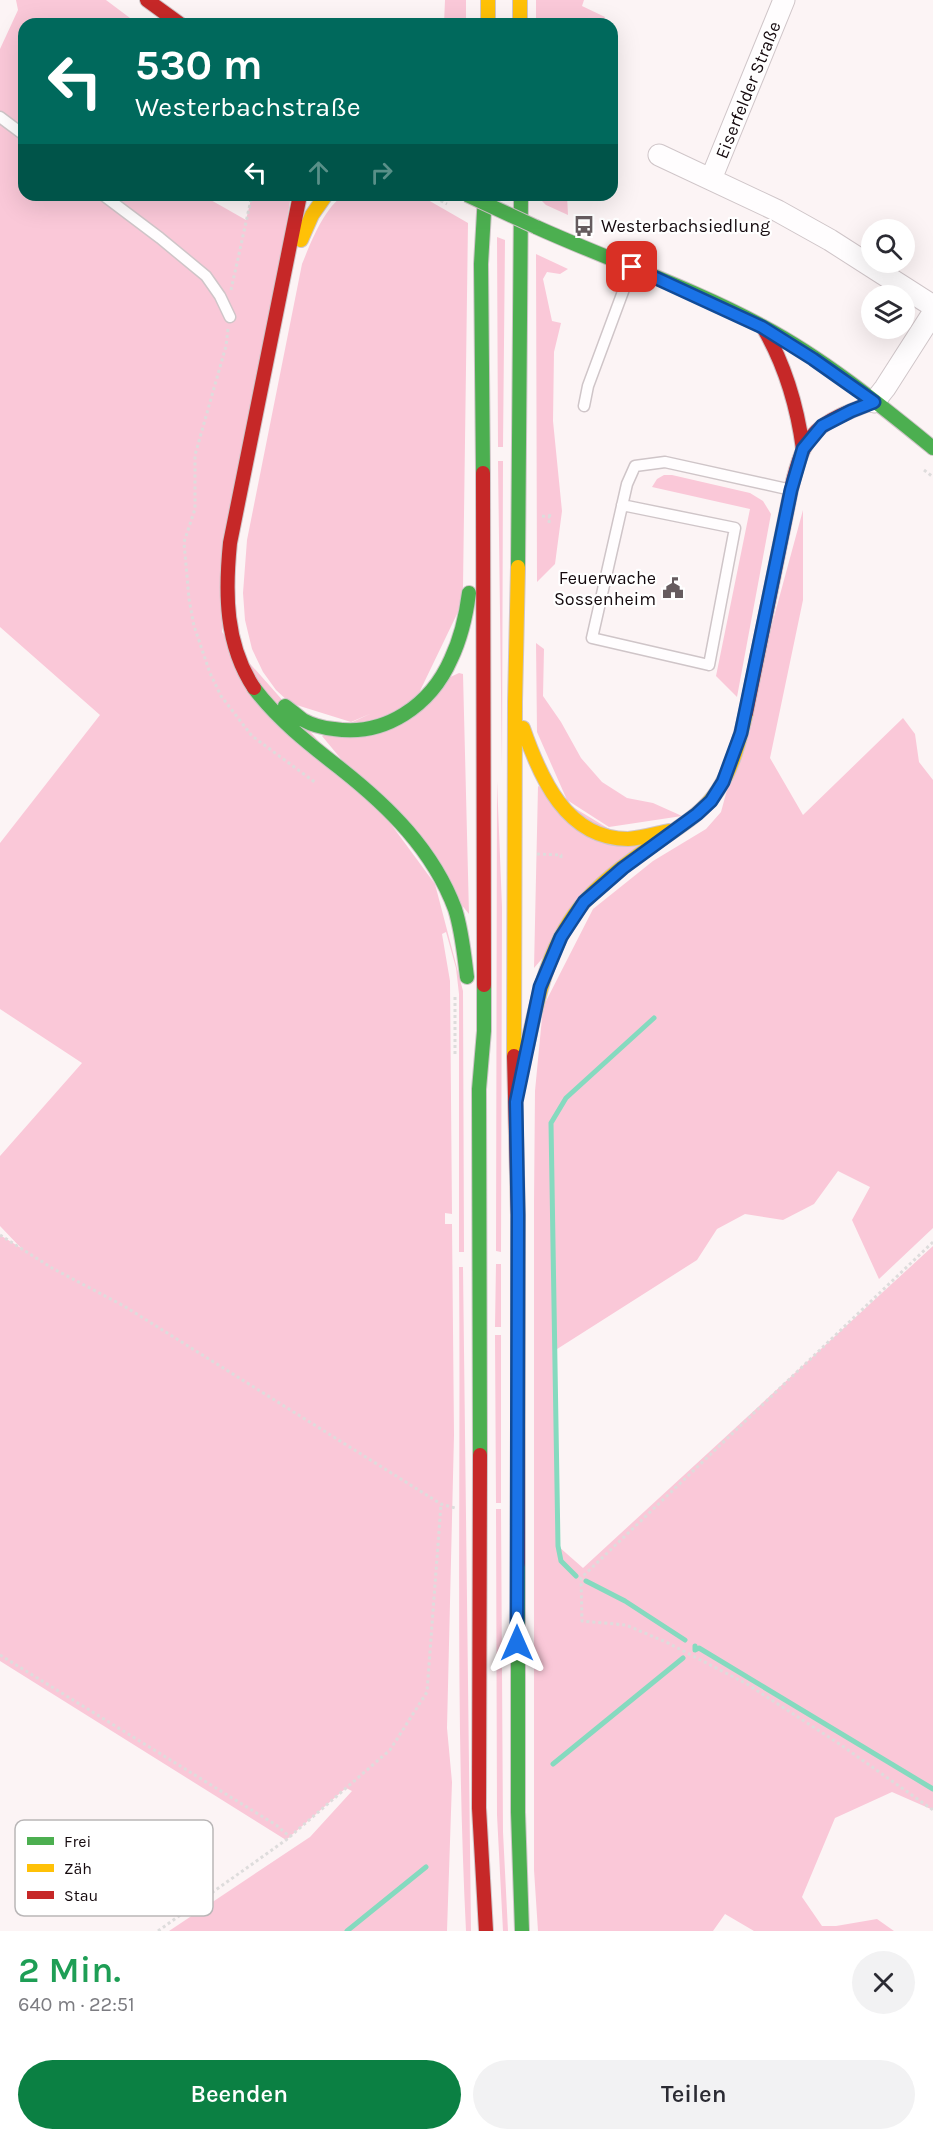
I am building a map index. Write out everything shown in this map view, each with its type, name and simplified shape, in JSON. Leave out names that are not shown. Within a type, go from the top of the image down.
[{"type":"main road","points":[[147,0],[172,18]]},
{"type":"main road","points":[[488,0],[488,18]]},
{"type":"main road","points":[[520,0],[520,18]]},
{"type":"main road","points":[[299,201],[230,543],[227,594],[230,634],[244,672],[276,716],[386,806],[413,834],[430,857],[444,884],[458,920],[466,960],[461,996]]},
{"type":"main road","points":[[322,201],[312,215],[301,241],[270,383],[239,555],[237,581],[239,623],[246,652],[258,677],[278,702],[303,720],[328,728],[350,731],[374,728],[396,721],[418,706],[438,683],[461,637],[468,606],[471,575],[484,517]]},
{"type":"main road","points":[[479,201],[544,232],[632,267],[762,327],[874,402],[933,448]]},
{"type":"main road","points":[[485,201],[481,264],[484,517],[484,1031],[479,1089],[479,1808],[486,1931]]},
{"type":"main road","points":[[521,201],[513,1000],[518,1215],[518,1812],[522,1931]]},
{"type":"main road","points":[[762,327],[779,353],[788,373],[795,395],[803,449]]},
{"type":"main road","points":[[516,1102],[540,987],[554,950],[568,924],[584,902],[604,883],[697,814],[711,801],[723,782],[741,733],[791,490],[803,449],[822,426],[874,402]]},
{"type":"main road","points":[[515,702],[536,768],[549,792],[567,813],[588,828],[619,838],[639,838],[674,830]]},
{"type":"main road","points":[[470,1031],[479,1089]]},
{"type":"street","name":"Eiserfelder Straße","points":[[711,179],[784,0]]},
{"type":"street","points":[[659,155],[778,211],[830,240],[933,306]]},
{"type":"street","points":[[874,402],[933,313]]},
{"type":"lane","points":[[0,117],[18,130]]},
{"type":"lane","points":[[111,201],[206,276],[230,317]]},
{"type":"lane","points":[[584,406],[588,386],[632,267]]},
{"type":"lane","points":[[622,505],[735,528],[709,665],[592,638],[622,505],[627,484],[635,466],[665,462],[791,490]]},
{"type":"path","points":[[251,201],[232,282],[226,346],[195,455],[195,509],[184,542],[189,599],[194,626],[220,696],[252,736],[316,783]]},
{"type":"path","points":[[442,201],[456,208]]},
{"type":"path","points":[[549,524],[550,513]]},
{"type":"path","points":[[455,1059],[461,996]]},
{"type":"path","points":[[0,1235],[52,1268],[124,1306],[441,1504],[457,1509]]},
{"type":"path","points":[[933,1242],[581,1578],[582,1622],[626,1625],[668,1643],[747,1684],[841,1745],[933,1810]]},
{"type":"path","points":[[213,1892],[290,1837],[390,1750],[427,1692],[441,1504]]},
{"type":"path","points":[[0,1655],[276,1825],[290,1837]]},
{"type":"path","points":[[158,1931],[179,1916]]},
{"type":"shaded area","points":[[16,0],[106,0],[130,18],[18,18],[18,201],[213,201],[246,220],[251,201],[290,201],[222,632],[385,816],[435,884],[463,991],[464,1252],[459,1252],[459,994],[456,968],[446,932],[442,934],[450,981],[452,1214],[445,1213],[445,1224],[452,1224],[454,1435],[447,1728],[452,1782],[447,1931],[169,1931],[192,1916],[213,1916],[213,1902],[310,1837],[352,1791],[346,1788],[286,1840],[0,1661],[0,1235],[21,1248],[0,1226],[0,1156],[82,1063],[0,1009],[0,843],[100,715],[0,627],[0,49],[18,10]]},
{"type":"shaded area","points":[[445,0],[466,0],[466,18],[444,18]]},
{"type":"shaded area","points":[[536,0],[584,0],[582,6],[605,17],[605,18],[536,18]]},
{"type":"shaded area","points":[[337,201],[430,201],[468,223],[463,587],[458,612],[419,693],[351,722],[290,703],[276,690],[263,672],[252,649],[245,620],[243,593],[247,540],[302,264],[330,208]]},
{"type":"shaded area","points":[[542,201],[567,201],[568,215]]},
{"type":"shaded area","points":[[497,237],[505,240],[503,447],[498,447]]},
{"type":"shaded area","points":[[536,254],[568,269],[560,274],[547,272],[543,279],[552,321],[561,323],[554,352],[553,421],[562,511],[555,564],[537,582]]},
{"type":"shaded area","points":[[498,461],[503,461],[502,768]]},
{"type":"shaded area","points":[[664,475],[750,493],[763,501],[771,514],[737,697],[716,676],[750,509],[652,487],[657,479]]},
{"type":"shaded area","points":[[803,510],[803,600],[770,758],[803,815],[903,718],[915,734],[919,762],[933,780],[933,1228],[879,1279],[852,1220],[870,1187],[838,1171],[814,1204],[783,1220],[745,1214],[717,1229],[697,1260],[554,1351],[558,1546],[583,1568],[933,1246],[933,1810],[892,1792],[835,1818],[802,1897],[822,1926],[877,1919],[894,1931],[754,1931],[725,1914],[713,1931],[538,1931],[534,1870],[534,1202],[535,1091],[543,1007],[593,909],[653,861],[706,829],[721,812]]},
{"type":"shaded area","points":[[536,643],[544,649],[543,696],[581,758],[602,782],[627,798],[653,803],[682,816],[609,827],[567,800],[537,732]]},
{"type":"shaded area","points":[[459,673],[463,674],[469,914],[322,736]]},
{"type":"shaded area","points":[[497,781],[502,907],[501,1252],[496,1251]]},
{"type":"shaded area","points":[[538,786],[639,847],[534,968]]},
{"type":"shaded area","points":[[496,1264],[501,1264],[501,1327],[495,1327]]},
{"type":"shaded area","points":[[459,1267],[463,1267],[471,1931],[466,1931],[461,1765]]},
{"type":"shaded area","points":[[495,1335],[501,1335],[501,1503],[496,1503]]},
{"type":"shaded area","points":[[496,1509],[501,1509],[503,1832],[508,1931],[503,1931],[497,1815]]},
{"type":"waterway","points":[[576,1576],[561,1561],[558,1546],[551,1123],[566,1098],[654,1018]]},
{"type":"waterway","points":[[586,1581],[625,1601],[685,1640]]},
{"type":"waterway","points":[[695,1646],[695,1650],[699,1648],[933,1789]]},
{"type":"waterway","points":[[553,1764],[683,1658]]},
{"type":"waterway","points":[[347,1931],[426,1867]]},
{"type":"traffic: fast","points":[[480,201],[536,227]]},
{"type":"traffic: fast","points":[[483,473],[481,264],[485,201]]},
{"type":"traffic: fast","points":[[518,567],[521,201]]},
{"type":"traffic: fast","points":[[536,227],[707,299],[762,326],[829,368],[933,448]]},
{"type":"traffic: fast","points":[[285,706],[307,722],[334,729],[371,728],[404,714],[419,703],[442,676],[455,651],[465,618],[469,593]]},
{"type":"traffic: fast","points":[[254,688],[294,731],[392,814],[422,849],[435,868],[455,909],[467,977]]},
{"type":"traffic: fast","points":[[480,1455],[479,1089],[484,1031],[484,985]]},
{"type":"traffic: fast","points":[[518,1563],[518,1812],[522,1931]]},
{"type":"traffic: slow","points":[[488,0],[488,18]]},
{"type":"traffic: slow","points":[[520,0],[520,18]]},
{"type":"traffic: slow","points":[[301,240],[312,215],[322,201]]},
{"type":"traffic: slow","points":[[514,1056],[515,702],[518,567]]},
{"type":"traffic: slow","points":[[527,1047],[547,970],[554,951],[573,916],[586,900],[612,876],[692,818],[712,798],[732,762],[746,713]]},
{"type":"traffic: slow","points":[[523,728],[547,785],[572,817],[588,829],[606,836],[628,839],[669,831]]},
{"type":"traffic: jam","points":[[147,0],[172,18]]},
{"type":"traffic: jam","points":[[254,688],[237,654],[229,618],[230,543],[299,201]]},
{"type":"traffic: jam","points":[[764,329],[779,358],[790,387],[803,449]]},
{"type":"traffic: jam","points":[[791,490],[802,454],[816,431],[839,416],[874,402]]},
{"type":"traffic: jam","points":[[483,473],[484,985]]},
{"type":"traffic: jam","points":[[746,713],[791,490]]},
{"type":"traffic: jam","points":[[514,1056],[518,1215],[518,1563]]},
{"type":"traffic: jam","points":[[480,1455],[479,1808],[486,1931]]},
{"type":"place","name":"Westerbachsiedlung","points":[[584,226]]},
{"type":"place","name":"Feuerwache Sossenheim","points":[[673,588]]},
{"type":"route","points":[[517,1643],[516,1102],[540,987],[554,950],[568,924],[584,902],[623,868],[697,814],[711,801],[723,782],[741,733],[791,490],[803,449],[822,426],[874,402],[849,383],[762,327],[704,298],[632,267]]}]
